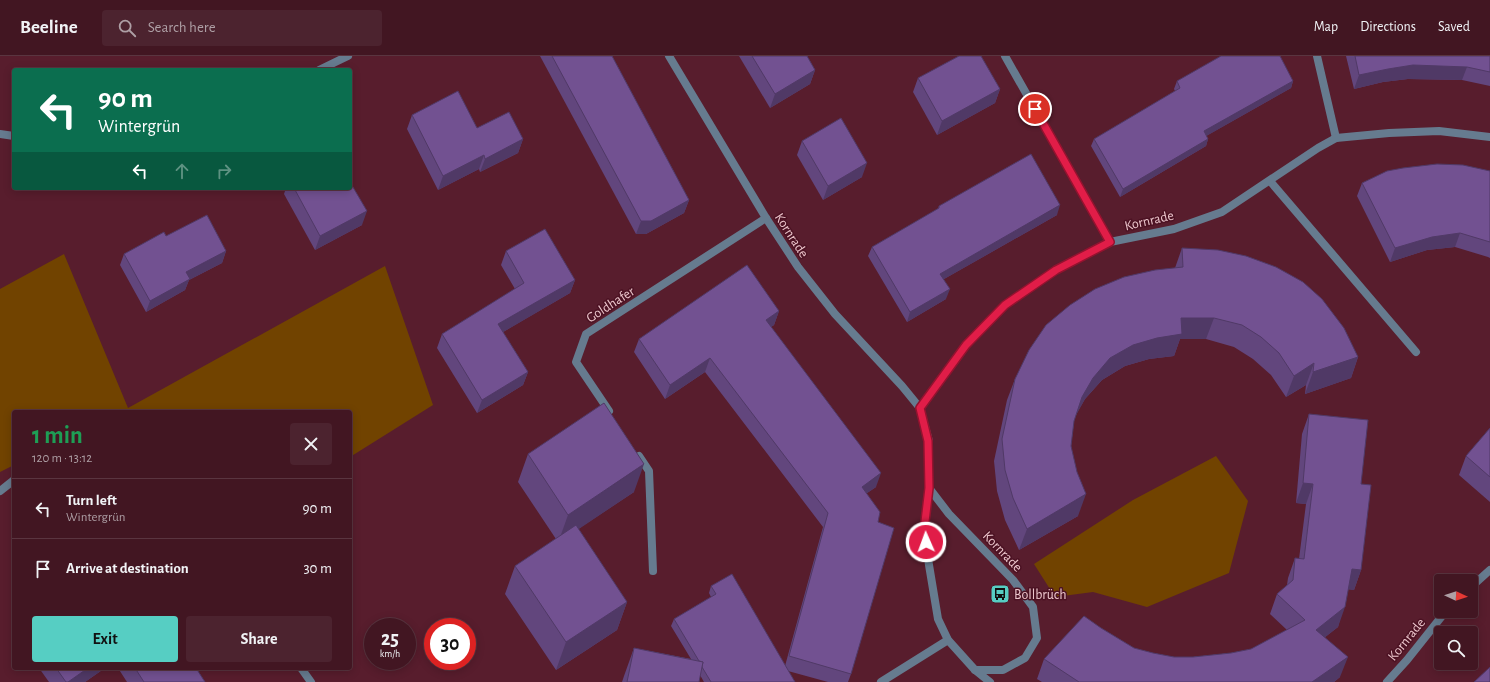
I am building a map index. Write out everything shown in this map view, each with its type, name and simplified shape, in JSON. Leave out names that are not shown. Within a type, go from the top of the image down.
[{"type":"street","points":[[323,68],[348,56]]},
{"type":"street","name":"Kornrade","points":[[669,56],[766,218],[798,267],[834,314],[902,386],[920,408],[928,441],[929,488],[924,530],[938,619],[948,640],[975,670],[990,682]]},
{"type":"street","points":[[1005,56],[1110,242]]},
{"type":"street","points":[[1317,56],[1336,138]]},
{"type":"street","name":"Kornrade","points":[[920,408],[966,345],[1005,305],[1056,270],[1110,242],[1174,229],[1222,212],[1318,148],[1336,138],[1389,133],[1438,131],[1490,137]]},
{"type":"street","points":[[0,134],[12,136]]},
{"type":"street","points":[[1270,181],[1416,352]]},
{"type":"street","name":"Goldhafer","points":[[614,420],[576,362],[586,334],[766,218]]},
{"type":"street","points":[[636,452],[649,471],[653,571]]},
{"type":"street","points":[[0,491],[12,482]]},
{"type":"street","name":"Kornrade","points":[[929,488],[949,514],[1013,580],[1033,607],[1037,638],[1025,658],[1003,670],[975,670]]},
{"type":"street","points":[[1478,581],[1489,572]]},
{"type":"street","name":"Kornrade","points":[[1387,682],[1407,660],[1440,618]]},
{"type":"street","points":[[881,682],[948,640]]},
{"type":"street","points":[[302,670],[310,682]]},
{"type":"shaded area","points":[[64,254],[128,408],[385,266],[433,405],[352,456],[352,410],[12,410],[12,466],[0,472],[0,289]]},
{"type":"shaded area","points":[[1216,456],[1248,501],[1229,573],[1147,607],[1093,592],[1055,597],[1034,564],[1133,500]]},
{"type":"building","points":[[552,56],[612,56],[689,200],[651,221],[641,221]]},
{"type":"building","points":[[752,56],[807,56],[815,70],[775,94]]},
{"type":"building","points":[[959,56],[981,56],[1000,89],[942,121],[918,78]]},
{"type":"building","points":[[1221,56],[1280,56],[1293,81],[1204,131],[1208,139],[1123,189],[1094,139],[1180,88],[1177,81]]},
{"type":"building","points":[[1355,56],[1490,56],[1490,72],[1467,67],[1413,65],[1359,75]]},
{"type":"building","points":[[458,91],[477,128],[509,112],[523,139],[485,159],[484,155],[443,176],[412,115]]},
{"type":"building","points":[[841,118],[867,163],[828,186],[802,141]]},
{"type":"building","points":[[1031,154],[1060,205],[940,274],[950,289],[910,312],[872,247],[939,208],[939,206]]},
{"type":"building","points":[[1437,164],[1463,165],[1490,171],[1490,242],[1460,233],[1432,237],[1395,248],[1362,183],[1387,171]]},
{"type":"building","points":[[352,185],[367,211],[320,236],[295,190],[352,190]]},
{"type":"building","points":[[207,215],[226,251],[186,272],[190,279],[150,301],[124,254],[164,232],[166,236]]},
{"type":"building","points":[[545,229],[575,280],[498,324],[528,372],[482,400],[442,334],[524,283],[506,251]]},
{"type":"building","points":[[1182,248],[1218,250],[1246,256],[1276,267],[1303,282],[1322,299],[1344,328],[1358,357],[1313,372],[1314,363],[1294,376],[1279,353],[1261,337],[1242,325],[1214,318],[1181,318],[1182,334],[1157,338],[1133,345],[1110,358],[1093,378],[1082,397],[1074,421],[1071,446],[1077,472],[1086,494],[1027,529],[1013,498],[1005,470],[1002,439],[1015,379],[1029,350],[1046,325],[1070,305],[1095,289],[1124,277],[1155,270],[1183,267]]},
{"type":"building","points":[[747,265],[779,311],[766,320],[881,473],[862,487],[880,512],[878,522],[894,528],[851,674],[789,656],[828,513],[710,358],[670,385],[639,339]]},
{"type":"building","points":[[604,403],[644,464],[568,515],[528,454]]},
{"type":"building","points":[[1309,414],[1368,420],[1361,484],[1371,485],[1361,570],[1352,569],[1345,607],[1316,630],[1348,657],[1312,682],[1079,682],[1044,659],[1084,616],[1134,648],[1174,657],[1193,657],[1231,653],[1251,649],[1305,620],[1277,594],[1293,580],[1295,558],[1304,559],[1313,484],[1303,483]]},
{"type":"building","points":[[1490,428],[1490,477],[1466,456]]},
{"type":"building","points":[[576,525],[627,602],[566,642],[515,566]]},
{"type":"building","points":[[732,574],[795,682],[711,682],[702,667],[703,662],[699,661],[674,619],[716,594],[711,586]]},
{"type":"building","points":[[634,648],[703,662],[699,682],[627,682]]},
{"type":"building","points":[[1490,667],[1490,682],[1474,682]]},
{"type":"building","points":[[57,670],[85,670],[68,682],[66,682]]},
{"type":"building","points":[[136,670],[197,670],[205,682],[144,682]]},
{"type":"place","name":"Bollbrüch","points":[[1000,594]]},
{"type":"route","points":[[926,542],[924,530],[929,488],[928,441],[920,408],[966,345],[1005,305],[1056,270],[1110,242],[1035,109]]}]
